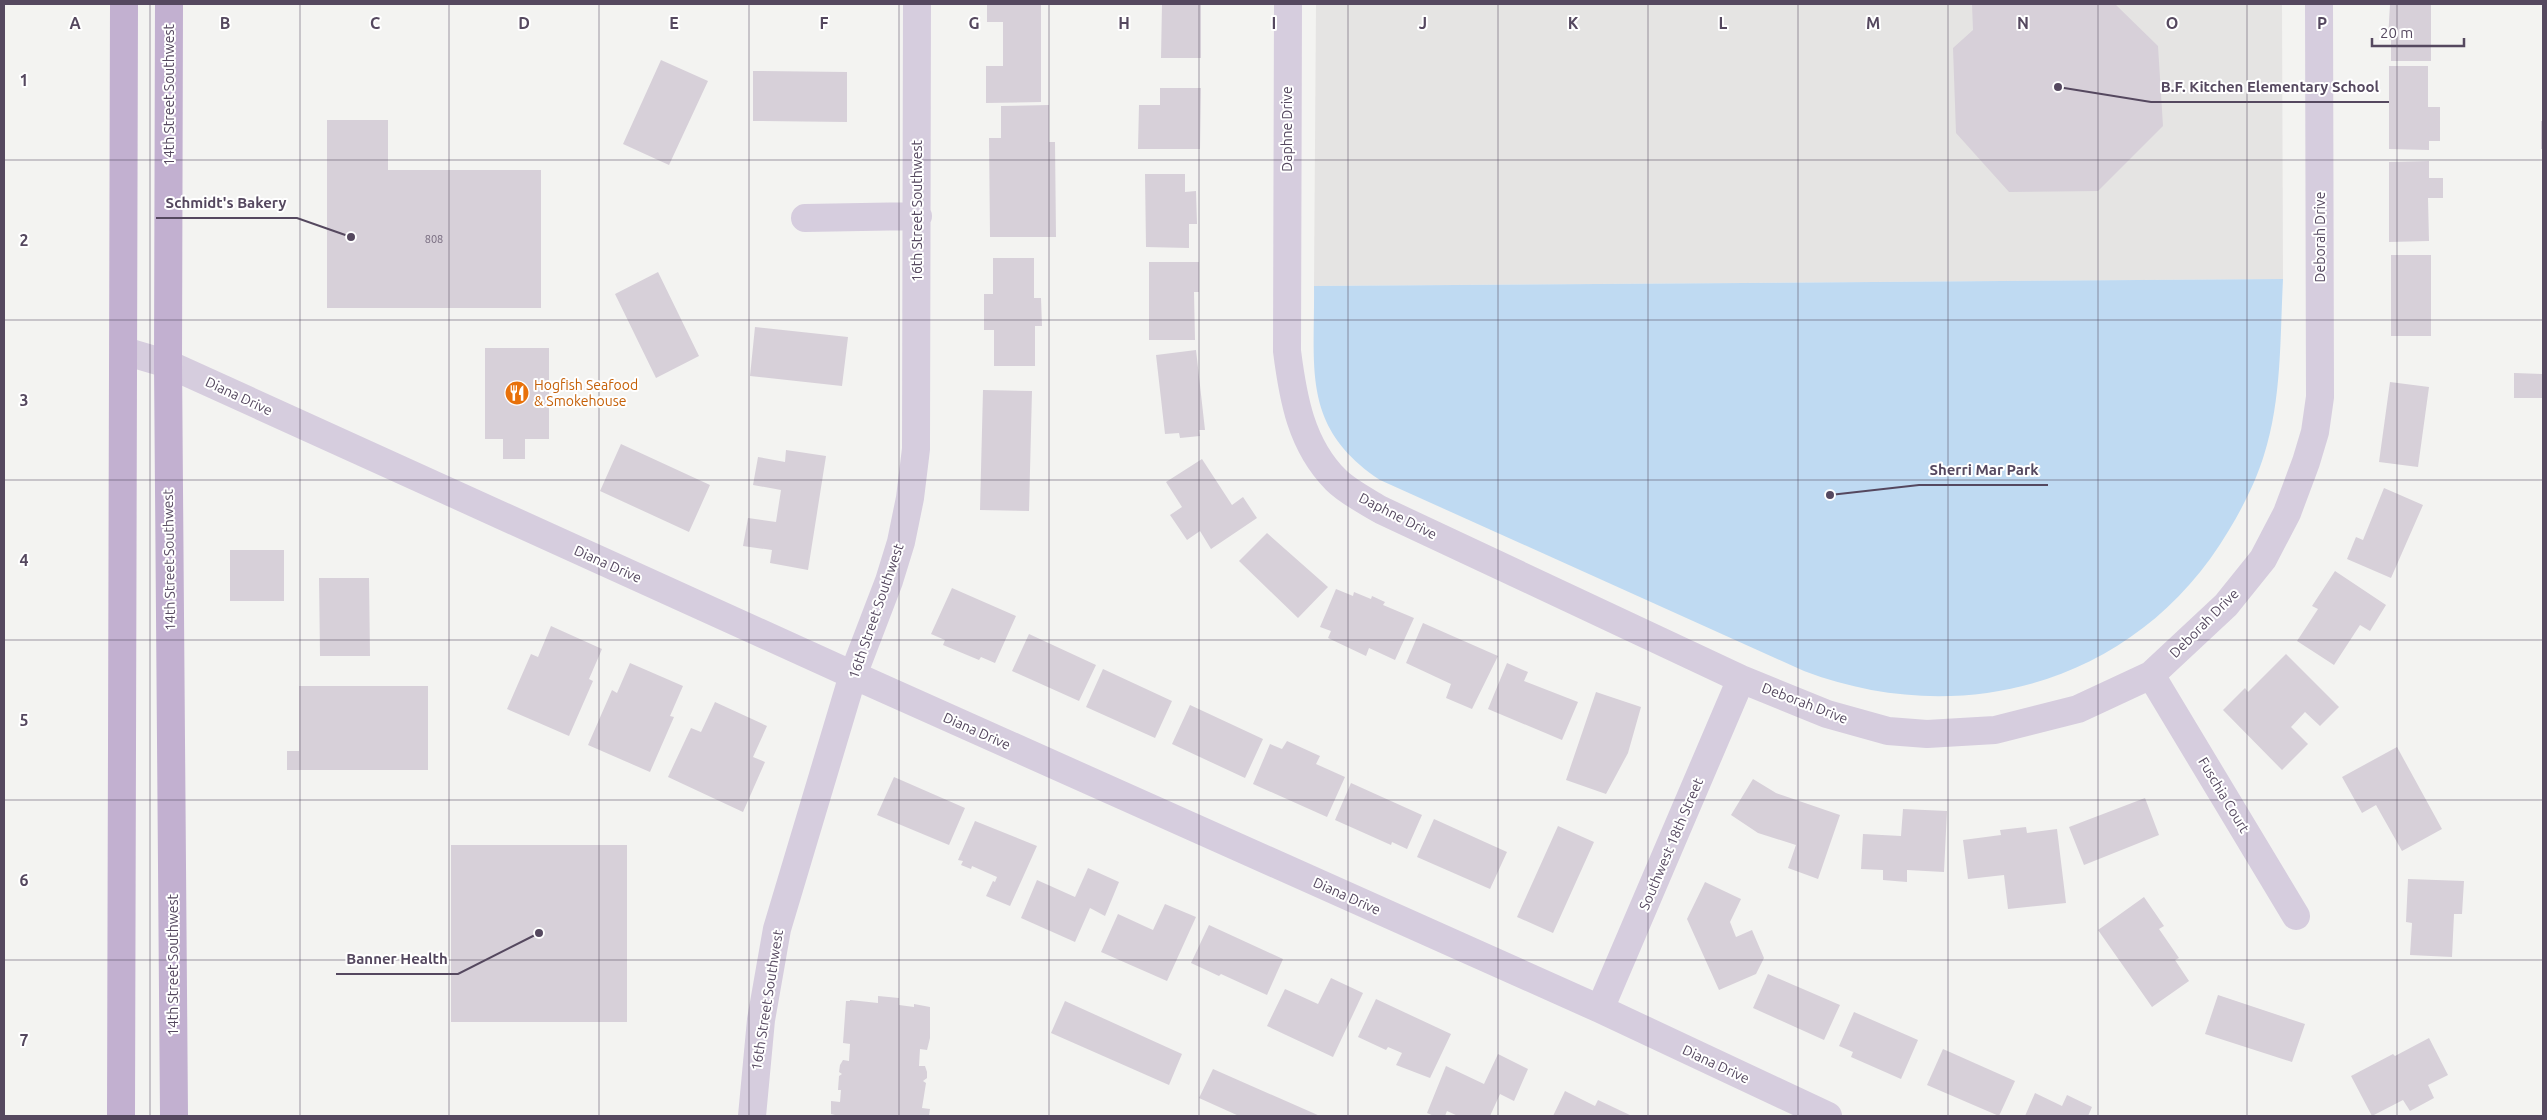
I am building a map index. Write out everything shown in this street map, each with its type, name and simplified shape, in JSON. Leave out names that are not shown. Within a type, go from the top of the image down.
[{"type":"main road","points":[[121,1116],[124,4]]},
{"type":"main road","name":"14th Street Southwest","points":[[169,4],[168,364],[174,1116]]},
{"type":"street","name":"16th Street Southwest","points":[[752,1116],[761,1020],[777,929],[853,675],[889,581],[910,498],[916,449],[917,4]]},
{"type":"street","name":"Daphne Drive","points":[[1288,4],[1287,351],[1292,392],[1303,430],[1314,454],[1336,481],[1380,510],[1741,679]]},
{"type":"street","name":"Deborah Drive","points":[[1741,679],[1827,714],[1888,731],[1927,734],[1995,730],[2078,709],[2151,675],[2226,605],[2263,559],[2287,513],[2315,432],[2320,397],[2320,4]]},
{"type":"street","points":[[805,218],[918,216]]},
{"type":"street","name":"Diana Drive","points":[[124,351],[168,364],[853,675],[1600,1009],[1828,1116]]},
{"type":"street","name":"Fuschia Court","points":[[2151,675],[2296,916]]},
{"type":"street","name":"Southwest 18th Street","points":[[1600,1009],[1741,679]]},
{"type":"shaded area","points":[[1316,4],[2282,4],[2283,279],[1314,286]]},
{"type":"shaded area","points":[[2283,279],[2277,390],[2270,434],[2261,465],[2244,503],[2229,530],[2192,582],[2148,624],[2098,657],[2044,680],[1986,693],[1926,696],[1865,689],[1804,671],[1380,480],[1355,460],[1336,439],[1325,417],[1318,395],[1314,370],[1314,286]]},
{"type":"building","points":[[987,4],[1041,4],[1041,102],[986,103],[986,66],[1003,66],[1003,22],[987,22]]},
{"type":"building","points":[[1162,4],[1201,4],[1201,58],[1161,58]]},
{"type":"building","points":[[1972,4],[2115,4],[2158,46],[2163,126],[2098,191],[2009,192],[1956,133],[1953,48],[1973,30]]},
{"type":"building","points":[[2390,4],[2431,4],[2431,61],[2391,61],[2391,40],[2388,40]]},
{"type":"building","points":[[661,60],[708,81],[669,165],[623,144]]},
{"type":"building","points":[[2389,66],[2428,66],[2428,107],[2440,107],[2440,141],[2429,141],[2429,150],[2389,149]]},
{"type":"building","points":[[753,71],[847,72],[847,122],[753,121]]},
{"type":"building","points":[[1160,88],[1201,88],[1200,149],[1138,149],[1139,105],[1160,105]]},
{"type":"building","points":[[1049,105],[1049,142],[1055,142],[1056,237],[990,237],[989,138],[1001,138],[1001,106]]},
{"type":"building","points":[[327,120],[388,120],[388,170],[541,170],[541,308],[327,308]]},
{"type":"building","points":[[2541,121],[2543,121],[2543,149],[2541,149]]},
{"type":"building","points":[[2429,161],[2429,178],[2443,178],[2443,198],[2428,198],[2429,241],[2389,242],[2389,162]]},
{"type":"building","points":[[1145,174],[1185,174],[1185,192],[1196,191],[1197,224],[1189,224],[1189,248],[1146,247]]},
{"type":"building","points":[[2391,255],[2431,255],[2431,336],[2391,336]]},
{"type":"building","points":[[993,258],[1034,258],[1034,298],[1041,298],[1042,326],[1035,326],[1035,366],[994,366],[994,330],[984,330],[984,294],[993,294]]},
{"type":"building","points":[[1149,262],[1199,262],[1199,292],[1194,292],[1195,340],[1149,340]]},
{"type":"building","points":[[658,272],[699,356],[656,378],[615,294]]},
{"type":"building","points":[[755,327],[848,337],[842,386],[750,376]]},
{"type":"building","name":"Hogfish Seafood & Smokehouse","points":[[485,348],[549,348],[549,439],[525,439],[525,459],[503,459],[503,439],[485,439]]},
{"type":"building","points":[[1196,350],[1205,430],[1199,430],[1200,436],[1180,438],[1179,433],[1165,434],[1156,355]]},
{"type":"building","points":[[2514,373],[2543,374],[2543,398],[2514,398]]},
{"type":"building","points":[[2390,382],[2429,387],[2418,467],[2379,462]]},
{"type":"building","points":[[983,390],[1032,391],[1029,511],[980,510]]},
{"type":"building","points":[[621,444],[710,485],[689,532],[600,491]]},
{"type":"building","points":[[786,450],[826,456],[808,570],[770,563],[772,550],[743,546],[748,518],[776,522],[781,490],[753,485],[758,457],[785,462]]},
{"type":"building","points":[[1202,459],[1232,505],[1243,497],[1257,518],[1211,549],[1200,531],[1187,540],[1170,515],[1182,507],[1166,482]]},
{"type":"building","points":[[2384,488],[2423,505],[2391,578],[2347,559],[2356,537],[2363,540]]},
{"type":"building","points":[[1267,533],[1328,587],[1298,618],[1239,561]]},
{"type":"building","points":[[230,550],[284,550],[284,601],[230,601]]},
{"type":"building","points":[[2335,571],[2386,605],[2370,631],[2360,625],[2334,665],[2297,641],[2318,609],[2312,606]]},
{"type":"building","points":[[319,578],[369,578],[370,656],[320,656]]},
{"type":"building","points":[[952,588],[1016,616],[995,663],[981,657],[979,660],[943,645],[945,640],[931,634]]},
{"type":"building","points":[[1336,589],[1353,596],[1354,592],[1371,599],[1372,596],[1385,602],[1383,605],[1414,618],[1395,660],[1369,648],[1366,656],[1328,638],[1331,631],[1320,627]]},
{"type":"building","points":[[1423,623],[1498,656],[1472,709],[1446,698],[1451,684],[1406,663]]},
{"type":"building","points":[[551,626],[602,649],[589,679],[593,681],[569,736],[507,709],[531,654],[538,657]]},
{"type":"building","points":[[1029,634],[1096,665],[1079,701],[1012,671]]},
{"type":"building","points":[[2286,654],[2339,707],[2320,726],[2305,712],[2291,727],[2308,744],[2282,770],[2223,710],[2245,688],[2248,692]]},
{"type":"building","points":[[630,663],[683,686],[670,716],[674,717],[650,772],[588,745],[612,690],[617,693]]},
{"type":"building","points":[[1507,663],[1528,672],[1524,681],[1578,702],[1562,740],[1488,709]]},
{"type":"building","points":[[1103,669],[1172,701],[1155,738],[1086,707]]},
{"type":"building","points":[[299,686],[428,686],[428,770],[287,770],[287,751],[299,751]]},
{"type":"building","points":[[1596,692],[1641,707],[1628,753],[1606,794],[1566,780]]},
{"type":"building","points":[[715,702],[767,726],[753,757],[765,762],[743,812],[668,777],[691,728],[701,732]]},
{"type":"building","points":[[1190,705],[1263,739],[1245,778],[1172,744]]},
{"type":"building","points":[[1287,741],[1320,756],[1316,764],[1345,777],[1327,817],[1253,784],[1270,744],[1282,749]]},
{"type":"building","points":[[2397,747],[2442,829],[2402,851],[2376,805],[2362,813],[2342,777]]},
{"type":"building","points":[[894,777],[965,808],[949,845],[877,815]]},
{"type":"building","points":[[1753,779],[1776,793],[1840,815],[1818,879],[1788,868],[1796,845],[1758,833],[1731,815]]},
{"type":"building","points":[[1351,783],[1422,815],[1407,849],[1392,842],[1391,845],[1335,820]]},
{"type":"building","points":[[2145,798],[2159,835],[2084,865],[2069,827]]},
{"type":"building","points":[[1903,809],[1947,811],[1944,872],[1907,870],[1907,882],[1883,880],[1883,870],[1861,869],[1863,834],[1901,836]]},
{"type":"building","points":[[1434,819],[1507,852],[1490,889],[1417,857]]},
{"type":"building","points":[[975,821],[1037,846],[1010,906],[986,896],[997,877],[972,866],[971,869],[961,865],[963,861],[958,860]]},
{"type":"building","points":[[1558,826],[1594,842],[1553,933],[1517,917]]},
{"type":"building","points":[[2026,827],[2027,833],[2057,829],[2066,903],[2008,909],[2004,875],[1968,879],[1963,840],[2001,835],[2000,830]]},
{"type":"building","points":[[451,845],[627,845],[627,1022],[451,1022]]},
{"type":"building","points":[[1088,868],[1119,882],[1105,916],[1090,908],[1075,942],[1021,918],[1037,880],[1075,897]]},
{"type":"building","points":[[2408,879],[2464,881],[2462,914],[2454,914],[2452,957],[2410,955],[2412,923],[2406,922]]},
{"type":"building","points":[[1705,882],[1741,899],[1730,922],[1736,937],[1752,930],[1764,958],[1756,974],[1719,990],[1687,919]]},
{"type":"building","points":[[2144,897],[2164,926],[2159,929],[2179,958],[2175,960],[2189,981],[2152,1007],[2098,930]]},
{"type":"building","points":[[1165,904],[1196,917],[1167,981],[1101,952],[1118,914],[1153,930]]},
{"type":"building","points":[[1209,925],[1283,959],[1267,995],[1221,974],[1219,976],[1191,963]]},
{"type":"building","points":[[1768,974],[1840,1005],[1824,1040],[1753,1008]]},
{"type":"building","points":[[1331,978],[1363,993],[1333,1057],[1267,1026],[1285,989],[1318,1004]]},
{"type":"building","points":[[2218,995],[2305,1024],[2292,1062],[2205,1034]]},
{"type":"building","points":[[878,996],[899,998],[899,1005],[914,1007],[914,1004],[930,1007],[930,1038],[927,1050],[920,1049],[919,1066],[925,1066],[927,1072],[927,1078],[923,1081],[926,1083],[922,1108],[930,1109],[929,1116],[839,1116],[831,1114],[831,1101],[840,1102],[841,1090],[838,1090],[839,1076],[842,1074],[839,1072],[840,1065],[843,1060],[849,1061],[850,1044],[843,1043],[846,1001],[878,1003]]},
{"type":"building","points":[[1376,999],[1451,1034],[1430,1078],[1396,1065],[1402,1053],[1388,1047],[1386,1050],[1358,1037]]},
{"type":"building","points":[[1065,1001],[1182,1054],[1169,1085],[1051,1033]]},
{"type":"building","points":[[1854,1012],[1918,1040],[1901,1079],[1851,1057],[1853,1052],[1839,1046]]},
{"type":"building","points":[[2429,1038],[2448,1075],[2428,1085],[2434,1098],[2410,1111],[2403,1100],[2372,1116],[2351,1076]]},
{"type":"building","points":[[1943,1049],[2015,1081],[1999,1116],[1927,1085]]},
{"type":"building","points":[[1498,1054],[1528,1069],[1514,1101],[1500,1094],[1490,1116],[1458,1116],[1447,1111],[1445,1116],[1434,1116],[1427,1113],[1446,1066],[1484,1084]]},
{"type":"building","points":[[1213,1069],[1320,1116],[1239,1116],[1199,1098]]},
{"type":"building","points":[[1565,1091],[1595,1106],[1598,1100],[1632,1116],[1553,1116]]},
{"type":"building","points":[[2035,1093],[2062,1106],[2067,1095],[2092,1107],[2088,1116],[2025,1116]]},
{"type":"place","name":"B.F. Kitchen Elementary School","points":[[2058,87]]},
{"type":"place","name":"Schmidt's Bakery","points":[[351,237]]},
{"type":"place","name":"Hogfish Seafood & Smokehouse","points":[[517,393]]},
{"type":"place","name":"Sherri Mar Park","points":[[1830,495]]},
{"type":"place","name":"Banner Health","points":[[539,933]]}]
